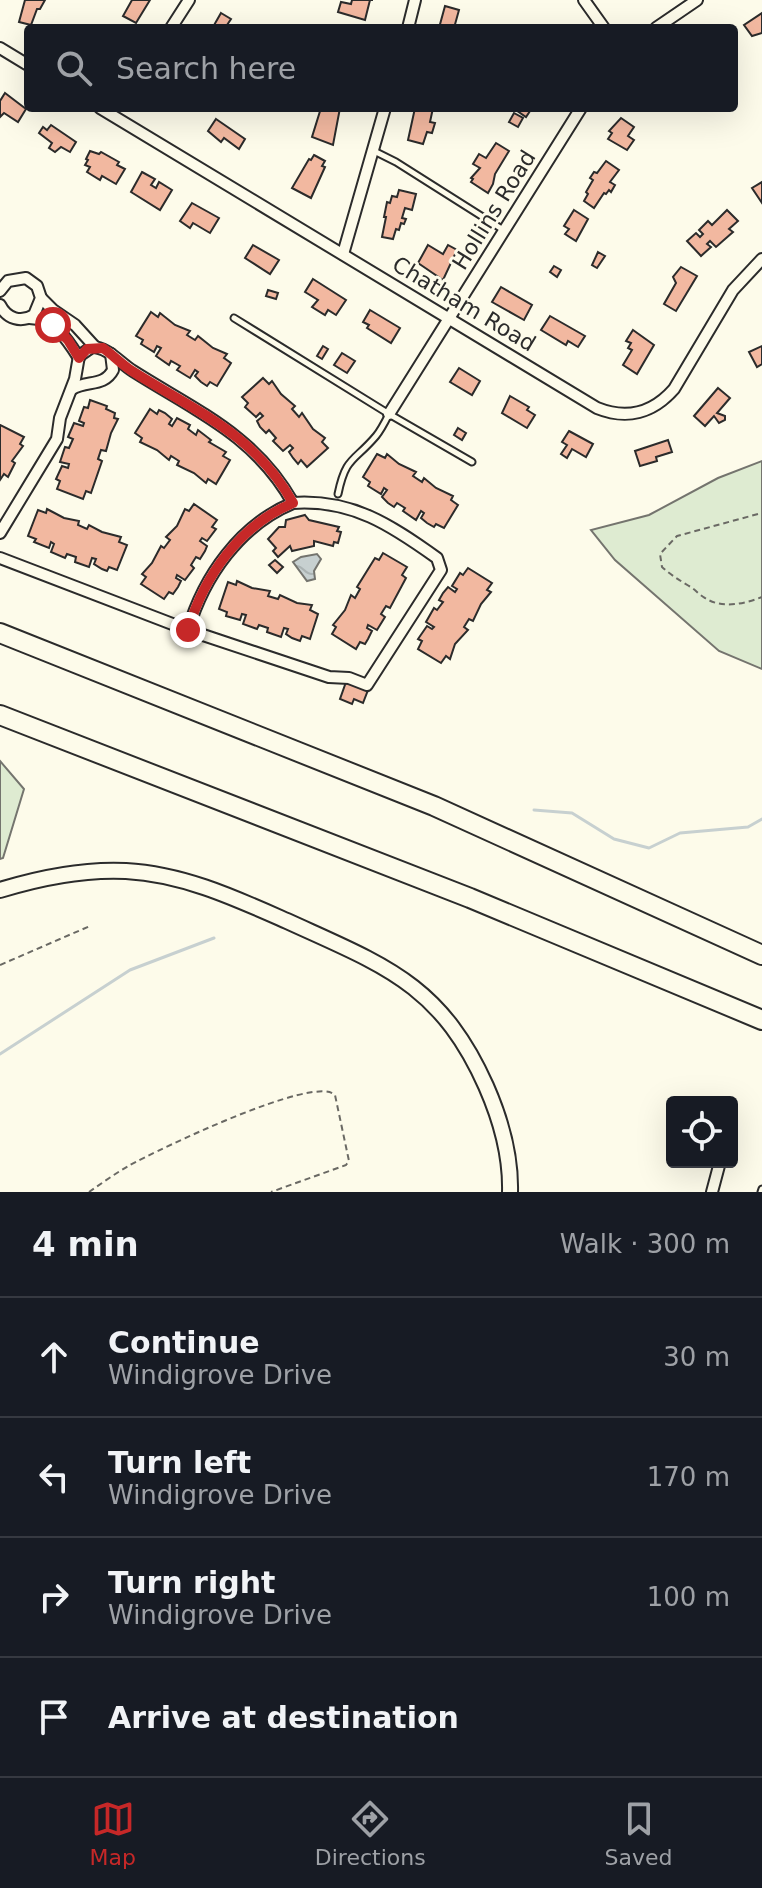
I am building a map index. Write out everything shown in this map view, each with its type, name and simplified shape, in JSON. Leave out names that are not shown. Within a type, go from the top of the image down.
[{"type":"highway","points":[[0,633],[434,806],[762,955]]},
{"type":"highway","points":[[0,715],[484,904],[762,1020]]},
{"type":"street","points":[[174,24],[189,0]]},
{"type":"street","points":[[409,24],[415,0]]},
{"type":"street","points":[[584,0],[601,24]]},
{"type":"street","points":[[662,24],[697,0]]},
{"type":"street","points":[[0,48],[24,63]]},
{"type":"street","points":[[343,254],[384,112]]},
{"type":"street","name":"Hollins Road","points":[[389,414],[579,112]]},
{"type":"street","name":"Chatham Road","points":[[120,113],[448,319],[608,413],[631,414],[655,406],[674,389],[733,290],[762,259]]},
{"type":"street","points":[[1,288],[12,279],[26,278],[37,286],[41,298],[75,325],[95,347]]},
{"type":"street","points":[[29,318],[38,310],[41,298]]},
{"type":"street","points":[[0,305],[5,320],[38,318],[53,325],[68,340],[81,376],[89,382]]},
{"type":"street","points":[[0,533],[57,439],[60,418],[83,352],[95,347],[103,348],[131,370],[232,431],[280,479],[293,503]]},
{"type":"street","points":[[72,389],[89,382],[104,381],[113,370],[111,354]]},
{"type":"street","points":[[111,374],[131,370]]},
{"type":"street","points":[[0,558],[188,630],[329,677],[349,678],[367,685],[441,570],[437,558],[365,514],[331,503],[293,503],[258,521],[231,548],[195,605],[188,630]]},
{"type":"street","points":[[0,890],[88,872],[127,871],[173,878],[242,901],[389,970],[432,1002],[470,1053],[501,1125],[509,1162],[510,1192]]},
{"type":"street","points":[[712,1192],[718,1168]]},
{"type":"lane","points":[[373,151],[396,162],[505,231]]},
{"type":"lane","points":[[234,318],[472,462]]},
{"type":"lane","points":[[338,494],[352,457],[377,435],[389,414]]},
{"type":"path","points":[[758,514],[677,536],[660,554],[662,567],[715,604],[728,606],[762,597]]},
{"type":"path","points":[[0,965],[90,926]]},
{"type":"path","points":[[89,1192],[129,1166],[208,1128],[272,1103],[326,1089],[332,1091],[349,1161],[346,1165],[271,1192]]},
{"type":"green space","points":[[762,461],[762,669],[719,651],[615,560],[591,530],[649,515],[718,478]]},
{"type":"green space","points":[[0,761],[24,789],[3,858],[0,859]]},
{"type":"water","points":[[317,554],[321,559],[314,571],[315,579],[307,581],[293,562]]},
{"type":"building","points":[[25,0],[45,0],[37,9],[31,24],[19,22]]},
{"type":"building","points":[[132,0],[150,0],[136,23],[123,16]]},
{"type":"building","points":[[352,0],[370,0],[365,20],[338,12],[341,2],[351,4]]},
{"type":"building","points":[[445,6],[459,10],[455,24],[440,24]]},
{"type":"building","points":[[221,13],[231,19],[228,24],[215,24]]},
{"type":"building","points":[[762,13],[762,33],[752,36],[744,25]]},
{"type":"building","points":[[5,93],[24,107],[18,122],[4,113],[0,117],[0,101]]},
{"type":"building","points":[[320,112],[339,112],[333,145],[312,137]]},
{"type":"building","points":[[414,112],[432,112],[430,122],[435,123],[432,133],[427,132],[423,144],[408,140]]},
{"type":"building","points":[[514,113],[523,118],[518,127],[509,122]]},
{"type":"building","points":[[621,118],[634,127],[628,136],[634,140],[627,150],[608,139],[612,133],[609,131]]},
{"type":"building","points":[[216,119],[245,139],[239,149],[224,138],[221,142],[208,131]]},
{"type":"building","points":[[51,125],[76,142],[70,152],[61,147],[55,152],[49,148],[52,143],[39,133],[43,127],[47,130]]},
{"type":"building","points":[[496,143],[509,151],[488,193],[471,182],[480,168],[473,164],[479,154],[486,158]]},
{"type":"building","points":[[90,151],[101,152],[125,169],[116,184],[102,176],[100,180],[87,172],[90,167],[85,165]]},
{"type":"building","points":[[314,155],[325,161],[322,166],[325,167],[311,198],[292,188]]},
{"type":"building","points":[[606,161],[619,170],[610,182],[615,185],[611,192],[604,193],[594,208],[584,201],[586,192],[593,180],[590,178]]},
{"type":"building","points":[[142,172],[155,179],[151,185],[156,188],[159,182],[172,190],[160,210],[131,192]]},
{"type":"building","points":[[762,182],[762,203],[752,188]]},
{"type":"building","points":[[399,190],[416,194],[412,210],[405,208],[402,218],[406,219],[399,230],[396,229],[393,239],[382,237],[387,202],[390,203],[392,196],[397,197]]},
{"type":"building","points":[[192,203],[219,218],[210,233],[193,223],[190,228],[180,221]]},
{"type":"building","points":[[574,210],[588,219],[576,241],[565,234],[569,229],[564,226]]},
{"type":"building","points":[[727,210],[738,221],[729,229],[733,232],[716,247],[710,241],[707,244],[711,247],[701,256],[687,241],[696,233],[700,237],[703,234],[699,230],[708,221],[712,225]]},
{"type":"building","points":[[253,245],[279,260],[270,274],[245,258]]},
{"type":"building","points":[[428,245],[443,254],[448,245],[457,250],[443,280],[418,263]]},
{"type":"building","points":[[598,252],[605,256],[597,268],[592,265]]},
{"type":"building","points":[[554,266],[561,270],[557,277],[550,272]]},
{"type":"building","points":[[681,267],[697,276],[676,311],[664,304],[676,283],[673,277]]},
{"type":"building","points":[[313,279],[346,300],[336,315],[328,310],[325,315],[312,307],[318,300],[305,292]]},
{"type":"building","points":[[501,287],[532,305],[524,320],[492,302]]},
{"type":"building","points":[[268,290],[278,293],[276,299],[266,296]]},
{"type":"building","points":[[370,310],[400,328],[391,343],[363,322]]},
{"type":"building","points":[[151,312],[158,317],[160,313],[175,325],[190,331],[187,335],[195,340],[198,336],[227,354],[224,358],[231,363],[217,386],[210,382],[207,386],[201,382],[195,376],[198,372],[195,370],[190,378],[177,370],[180,366],[171,361],[169,365],[156,356],[161,348],[157,346],[154,352],[141,344],[143,340],[136,336]]},
{"type":"building","points":[[550,316],[585,336],[578,347],[568,341],[566,345],[541,330]]},
{"type":"building","points":[[633,330],[654,345],[637,374],[623,365],[632,350],[628,348],[631,343],[626,341]]},
{"type":"building","points":[[323,346],[328,349],[322,359],[317,356]]},
{"type":"building","points":[[762,346],[762,364],[757,367],[749,352]]},
{"type":"building","points":[[342,353],[355,361],[347,373],[334,365]]},
{"type":"building","points":[[459,368],[480,381],[472,395],[450,382]]},
{"type":"building","points":[[263,378],[269,384],[272,381],[295,406],[292,409],[299,417],[302,413],[313,429],[325,438],[322,442],[328,448],[307,467],[301,460],[298,464],[293,458],[289,452],[293,448],[290,445],[283,451],[273,441],[276,438],[269,430],[266,433],[260,427],[257,421],[263,416],[260,413],[256,417],[245,407],[248,403],[242,397]]},
{"type":"building","points":[[718,388],[730,398],[717,413],[725,416],[725,420],[719,423],[714,416],[705,426],[694,416]]},
{"type":"building","points":[[510,396],[529,407],[527,410],[535,415],[527,428],[502,413]]},
{"type":"building","points":[[90,400],[107,406],[106,409],[115,413],[114,418],[118,419],[106,451],[101,450],[98,459],[102,461],[91,493],[86,491],[83,499],[57,489],[60,481],[56,479],[62,466],[68,468],[69,464],[60,462],[65,447],[69,448],[73,439],[68,437],[74,423],[83,426],[84,423],[79,421]]},
{"type":"building","points":[[150,409],[157,414],[159,410],[165,413],[172,419],[169,424],[172,426],[177,418],[190,425],[188,429],[196,435],[198,430],[211,440],[209,442],[226,452],[223,456],[230,460],[216,484],[208,479],[206,483],[177,465],[179,461],[171,456],[169,460],[140,442],[142,438],[135,433]]},
{"type":"building","points":[[0,425],[24,437],[20,444],[23,446],[12,461],[15,463],[8,477],[4,474],[0,480]]},
{"type":"building","points":[[458,428],[466,433],[462,440],[454,435]]},
{"type":"building","points":[[569,431],[593,444],[586,457],[572,449],[567,458],[561,454],[567,445],[562,442]]},
{"type":"building","points":[[668,440],[672,452],[640,466],[635,451]]},
{"type":"building","points":[[377,454],[385,458],[387,454],[416,472],[413,476],[422,482],[424,478],[453,496],[451,500],[458,505],[444,528],[427,523],[421,518],[424,513],[421,511],[416,520],[403,511],[405,508],[397,503],[394,507],[382,497],[387,490],[384,488],[381,494],[368,486],[370,482],[363,477]]},
{"type":"building","points":[[194,504],[217,520],[212,527],[216,529],[207,541],[202,538],[200,541],[207,546],[205,551],[200,559],[196,557],[191,565],[194,568],[185,580],[177,575],[176,578],[181,581],[178,587],[164,599],[141,584],[146,577],[142,574],[161,546],[164,548],[170,540],[166,537],[177,526],[185,509],[189,511]]},
{"type":"building","points":[[47,509],[64,518],[79,521],[78,525],[87,529],[89,525],[121,537],[119,542],[127,545],[117,570],[109,567],[107,571],[102,569],[94,564],[96,559],[92,558],[89,567],[75,562],[76,557],[67,554],[65,558],[51,552],[54,544],[51,542],[49,548],[34,542],[36,539],[28,536],[38,510],[46,513]]},
{"type":"building","points":[[305,515],[309,520],[339,527],[338,543],[334,542],[333,546],[314,541],[314,546],[292,551],[290,546],[278,557],[273,551],[276,548],[268,539],[279,527],[285,527],[286,520]]},
{"type":"building","points":[[383,553],[407,567],[402,575],[406,578],[390,608],[386,606],[381,614],[385,617],[377,630],[368,625],[367,628],[372,631],[368,639],[365,644],[360,642],[356,649],[332,634],[336,627],[333,625],[345,610],[351,595],[355,598],[360,589],[357,587],[375,558],[379,560]]},
{"type":"building","points":[[275,560],[283,567],[277,573],[269,565]]},
{"type":"building","points":[[468,568],[492,583],[487,590],[491,592],[473,621],[469,619],[464,627],[468,630],[455,644],[450,659],[446,656],[441,663],[418,649],[422,641],[418,639],[427,626],[434,627],[426,622],[434,608],[437,610],[443,602],[439,600],[448,587],[455,592],[457,589],[452,586],[460,573],[463,575]]},
{"type":"building","points":[[237,581],[270,591],[268,596],[278,599],[280,595],[297,603],[312,605],[310,610],[318,614],[310,639],[302,636],[300,641],[292,638],[286,634],[288,629],[284,628],[281,637],[267,632],[268,628],[259,625],[257,629],[243,624],[246,615],[242,614],[240,620],[226,616],[227,612],[219,609],[228,582],[236,585]]},
{"type":"building","points":[[346,682],[368,690],[363,703],[354,699],[352,704],[340,699]]},
{"type":"waterway","points":[[534,810],[572,813],[614,839],[649,848],[680,833],[748,827],[762,819]]},
{"type":"waterway","points":[[0,1054],[130,970],[214,938]]},
{"type":"route","points":[[53,325],[68,340],[79,358],[87,349],[103,348],[131,370],[232,431],[280,479],[293,503],[258,521],[231,548],[195,605],[188,630]]}]
